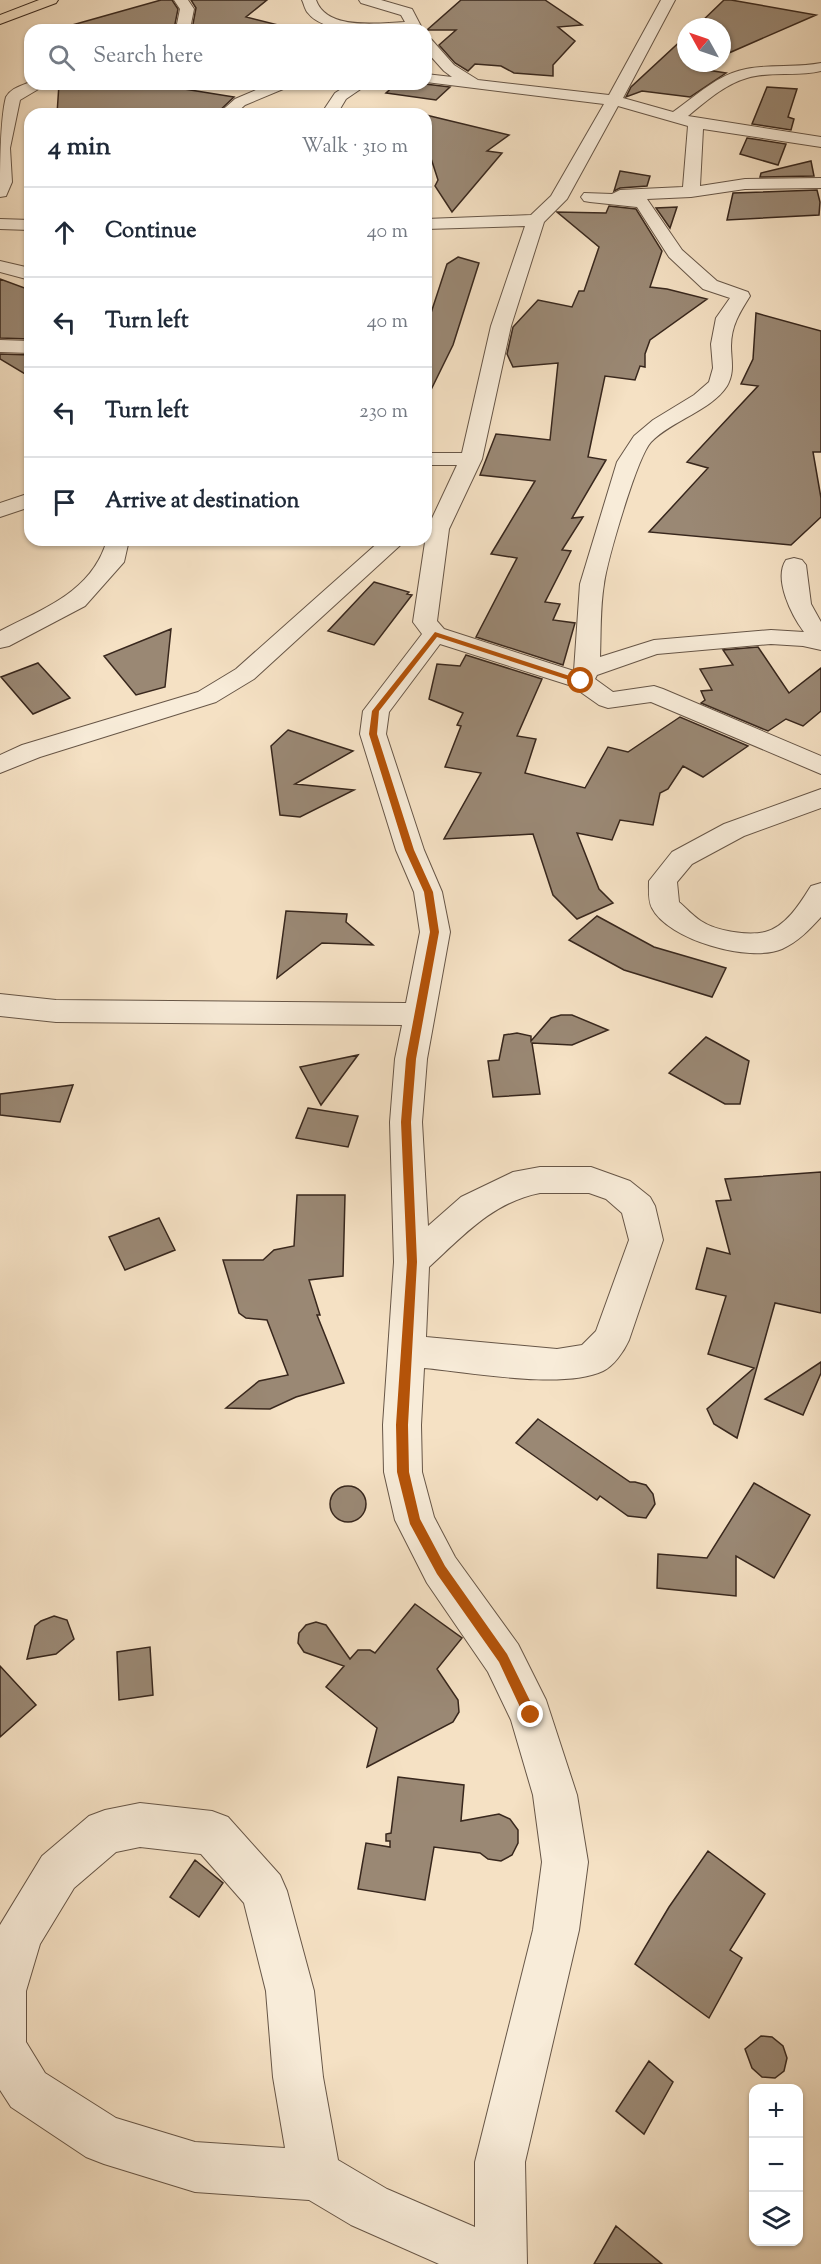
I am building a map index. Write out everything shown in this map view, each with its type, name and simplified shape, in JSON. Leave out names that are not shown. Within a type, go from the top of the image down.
[{"type":"main road","points":[[0,20],[51,0]]},
{"type":"street","points":[[181,0],[187,9],[184,24]]},
{"type":"street","points":[[309,0],[314,12],[323,19],[343,24]]},
{"type":"street","points":[[366,0],[407,12],[412,24]]},
{"type":"street","points":[[432,526],[471,459],[501,326],[536,220],[558,199],[578,166],[668,0]]},
{"type":"street","points":[[432,49],[449,68],[473,83]]},
{"type":"street","points":[[675,118],[733,77],[747,73],[796,72],[821,67]]},
{"type":"street","points":[[432,69],[449,68]]},
{"type":"street","points":[[432,79],[614,100],[696,123],[821,142]]},
{"type":"street","points":[[0,192],[4,182],[1,148],[13,98],[24,90]]},
{"type":"street","points":[[233,108],[240,102],[269,90]]},
{"type":"street","points":[[333,108],[340,96],[350,90]]},
{"type":"street","points":[[691,192],[696,123]]},
{"type":"street","points":[[786,138],[821,134]]},
{"type":"street","points":[[558,199],[691,192],[745,184],[821,183]]},
{"type":"street","points":[[584,675],[592,584],[628,462],[641,440],[660,424],[701,399],[718,384],[723,368],[721,344],[726,318],[741,296],[710,285],[675,253],[643,203],[590,197]]},
{"type":"street","points":[[432,210],[445,218],[446,223]]},
{"type":"street","points":[[432,224],[536,220]]},
{"type":"street","points":[[0,224],[24,225]]},
{"type":"street","points":[[0,266],[24,269]]},
{"type":"street","points":[[0,346],[24,347]]},
{"type":"street","points":[[432,459],[471,459]]},
{"type":"street","points":[[0,510],[24,502]]},
{"type":"street","points":[[0,640],[76,601],[112,562],[116,546]]},
{"type":"street","points":[[0,765],[31,751],[207,697],[245,674],[389,546]]},
{"type":"street","points":[[431,546],[425,622],[435,634],[584,675],[608,700],[654,694],[821,766]]},
{"type":"street","points":[[794,565],[794,590],[801,609],[821,636]]},
{"type":"street","points":[[315,2175],[298,2077],[290,1991],[264,1891],[212,1833],[140,1824],[105,1832],[58,1872],[20,1933],[2,1991],[2,2048],[28,2090],[104,2139],[195,2167],[315,2175],[369,2207],[500,2264],[500,2163],[556,1930],[565,1862],[555,1795],[531,1715],[503,1658],[441,1570],[415,1520],[403,1472],[402,1425],[412,1262],[406,1122],[411,1059],[435,932],[428,892],[410,850],[373,734],[376,711],[435,634]]},
{"type":"street","points":[[584,675],[654,647],[771,637],[803,639],[821,643]]},
{"type":"street","points":[[821,798],[734,830],[682,858],[663,881],[665,906],[692,930],[733,942],[772,942],[795,927],[818,902],[821,893]]},
{"type":"street","points":[[0,1005],[56,1011],[419,1014]]},
{"type":"street","points":[[407,1351],[557,1365],[592,1359],[611,1340],[646,1240],[638,1206],[618,1190],[591,1180],[540,1180],[513,1185],[473,1206],[412,1262]]},
{"type":"building","points":[[161,0],[172,0],[178,9],[175,24],[76,24]]},
{"type":"building","points":[[191,0],[267,0],[246,17],[274,24],[193,24],[196,8]]},
{"type":"building","points":[[461,0],[545,0],[582,25],[558,27],[575,41],[553,65],[553,76],[514,73],[501,66],[475,64],[468,71],[455,63],[439,45],[456,30],[432,30],[432,26]]},
{"type":"building","points":[[724,0],[816,15],[731,52],[731,18],[705,18]]},
{"type":"building","points":[[677,44],[677,72],[726,73],[690,97],[642,91],[626,97],[631,87]]},
{"type":"building","points":[[432,85],[450,87],[436,100],[386,93],[389,90],[432,90]]},
{"type":"building","points":[[767,87],[797,89],[788,117],[794,119],[791,130],[752,124]]},
{"type":"building","points":[[59,90],[190,90],[234,97],[222,108],[57,108]]},
{"type":"building","points":[[432,116],[509,135],[487,151],[502,153],[452,212],[435,186],[438,180],[432,162]]},
{"type":"building","points":[[747,138],[786,144],[778,165],[740,154]]},
{"type":"building","points":[[811,161],[814,176],[760,177],[761,173]]},
{"type":"building","points":[[620,171],[650,176],[647,186],[620,188],[614,191]]},
{"type":"building","points":[[817,190],[820,202],[819,215],[727,220],[733,193]]},
{"type":"building","points":[[609,206],[636,209],[662,251],[650,287],[707,299],[650,340],[645,354],[645,367],[640,366],[635,380],[605,376],[588,457],[606,460],[572,518],[583,517],[562,550],[571,551],[545,602],[560,604],[553,620],[575,623],[563,665],[476,637],[517,558],[491,554],[535,481],[480,475],[496,434],[550,440],[558,363],[513,367],[507,354],[513,327],[538,300],[572,307],[579,291],[584,291],[599,247],[557,212],[606,213]]},
{"type":"building","points":[[677,207],[670,228],[656,208]]},
{"type":"building","points":[[458,257],[479,263],[453,345],[432,388],[432,310],[447,264]]},
{"type":"building","points":[[0,279],[24,288],[24,339],[0,338]]},
{"type":"building","points":[[756,313],[821,331],[821,452],[813,452],[821,498],[821,517],[791,545],[649,532],[708,468],[687,462],[758,386],[741,384],[753,359]]},
{"type":"building","points":[[0,354],[24,355],[24,373],[0,359]]},
{"type":"building","points":[[374,582],[409,592],[407,594],[412,595],[374,645],[328,631]]},
{"type":"building","points":[[171,629],[165,687],[136,695],[104,656]]},
{"type":"building","points":[[758,647],[789,693],[821,668],[821,711],[803,726],[786,719],[768,731],[701,703],[705,700],[701,691],[712,690],[700,669],[733,665],[723,650]]},
{"type":"building","points":[[466,655],[542,679],[517,736],[536,739],[525,773],[585,788],[608,747],[628,752],[680,717],[748,746],[703,777],[683,766],[668,789],[660,793],[653,825],[620,820],[612,840],[577,833],[599,889],[613,903],[577,919],[553,895],[533,834],[444,839],[481,773],[445,767],[461,726],[457,725],[463,713],[429,699],[437,664],[460,666]]},
{"type":"building","points":[[38,663],[70,698],[33,714],[1,677]]},
{"type":"building","points":[[288,730],[353,751],[295,784],[354,790],[300,817],[280,815],[271,746]]},
{"type":"building","points":[[286,911],[347,914],[346,922],[373,945],[322,943],[277,978]]},
{"type":"building","points":[[597,916],[654,947],[726,968],[712,997],[624,970],[569,940]]},
{"type":"building","points":[[572,1015],[608,1030],[572,1045],[532,1043],[540,1094],[493,1097],[488,1061],[499,1060],[504,1035],[517,1033],[531,1036],[531,1041],[551,1018]]},
{"type":"building","points":[[706,1037],[749,1061],[740,1104],[725,1104],[669,1073]]},
{"type":"building","points":[[358,1055],[321,1105],[300,1067]]},
{"type":"building","points":[[73,1085],[60,1122],[0,1115],[0,1094]]},
{"type":"building","points":[[308,1108],[358,1116],[348,1147],[296,1138]]},
{"type":"building","points":[[821,1172],[821,1313],[775,1303],[737,1438],[714,1424],[707,1409],[754,1368],[708,1354],[726,1296],[696,1289],[707,1248],[730,1254],[716,1201],[731,1200],[725,1179]]},
{"type":"building","points":[[297,1195],[345,1195],[343,1276],[309,1280],[320,1315],[317,1315],[344,1383],[296,1397],[270,1409],[226,1408],[259,1381],[288,1375],[267,1320],[246,1318],[239,1313],[223,1260],[263,1260],[274,1250],[294,1246]]},
{"type":"building","points":[[159,1218],[175,1250],[125,1270],[109,1237]]},
{"type":"building","points":[[821,1362],[821,1373],[803,1415],[765,1399]]},
{"type":"building","points":[[538,1419],[630,1482],[646,1485],[653,1494],[655,1504],[646,1518],[628,1516],[600,1496],[597,1500],[516,1443]]},
{"type":"building","points":[[754,1483],[810,1515],[774,1578],[736,1556],[736,1596],[657,1588],[658,1554],[707,1558]]},
{"type":"building","points":[[348,1486],[361,1491],[366,1504],[361,1517],[348,1522],[335,1517],[330,1504],[335,1491]]},
{"type":"building","points":[[415,1604],[462,1638],[437,1669],[458,1700],[459,1712],[453,1722],[367,1767],[377,1728],[326,1687],[344,1666],[304,1652],[298,1643],[299,1633],[306,1625],[316,1622],[326,1625],[350,1659],[358,1650],[370,1650],[375,1653]]},
{"type":"building","points":[[54,1616],[67,1620],[74,1639],[56,1654],[27,1659],[35,1626]]},
{"type":"building","points":[[150,1647],[153,1695],[119,1700],[117,1652]]},
{"type":"building","points":[[0,1666],[36,1705],[0,1737]]},
{"type":"building","points":[[398,1777],[464,1785],[461,1821],[499,1814],[510,1819],[518,1830],[518,1843],[512,1855],[501,1861],[488,1859],[480,1853],[434,1847],[425,1900],[358,1889],[366,1843],[390,1847],[390,1841],[386,1841],[386,1834],[391,1833]]},
{"type":"building","points":[[708,1851],[765,1894],[730,1950],[742,1958],[709,2018],[635,1964],[669,1907]]},
{"type":"building","points":[[195,1860],[223,1883],[199,1917],[170,1897]]},
{"type":"building","points":[[761,2036],[772,2037],[783,2046],[787,2058],[784,2071],[775,2078],[762,2077],[752,2068],[745,2049]]},
{"type":"building","points":[[649,2061],[673,2082],[644,2134],[616,2111]]},
{"type":"building","points":[[616,2226],[662,2264],[594,2264]]},
{"type":"route","points":[[531,1715],[503,1658],[441,1570],[415,1520],[403,1472],[402,1425],[412,1262],[406,1122],[411,1059],[435,932],[428,892],[410,850],[373,734],[376,711],[435,634],[581,681]]}]
